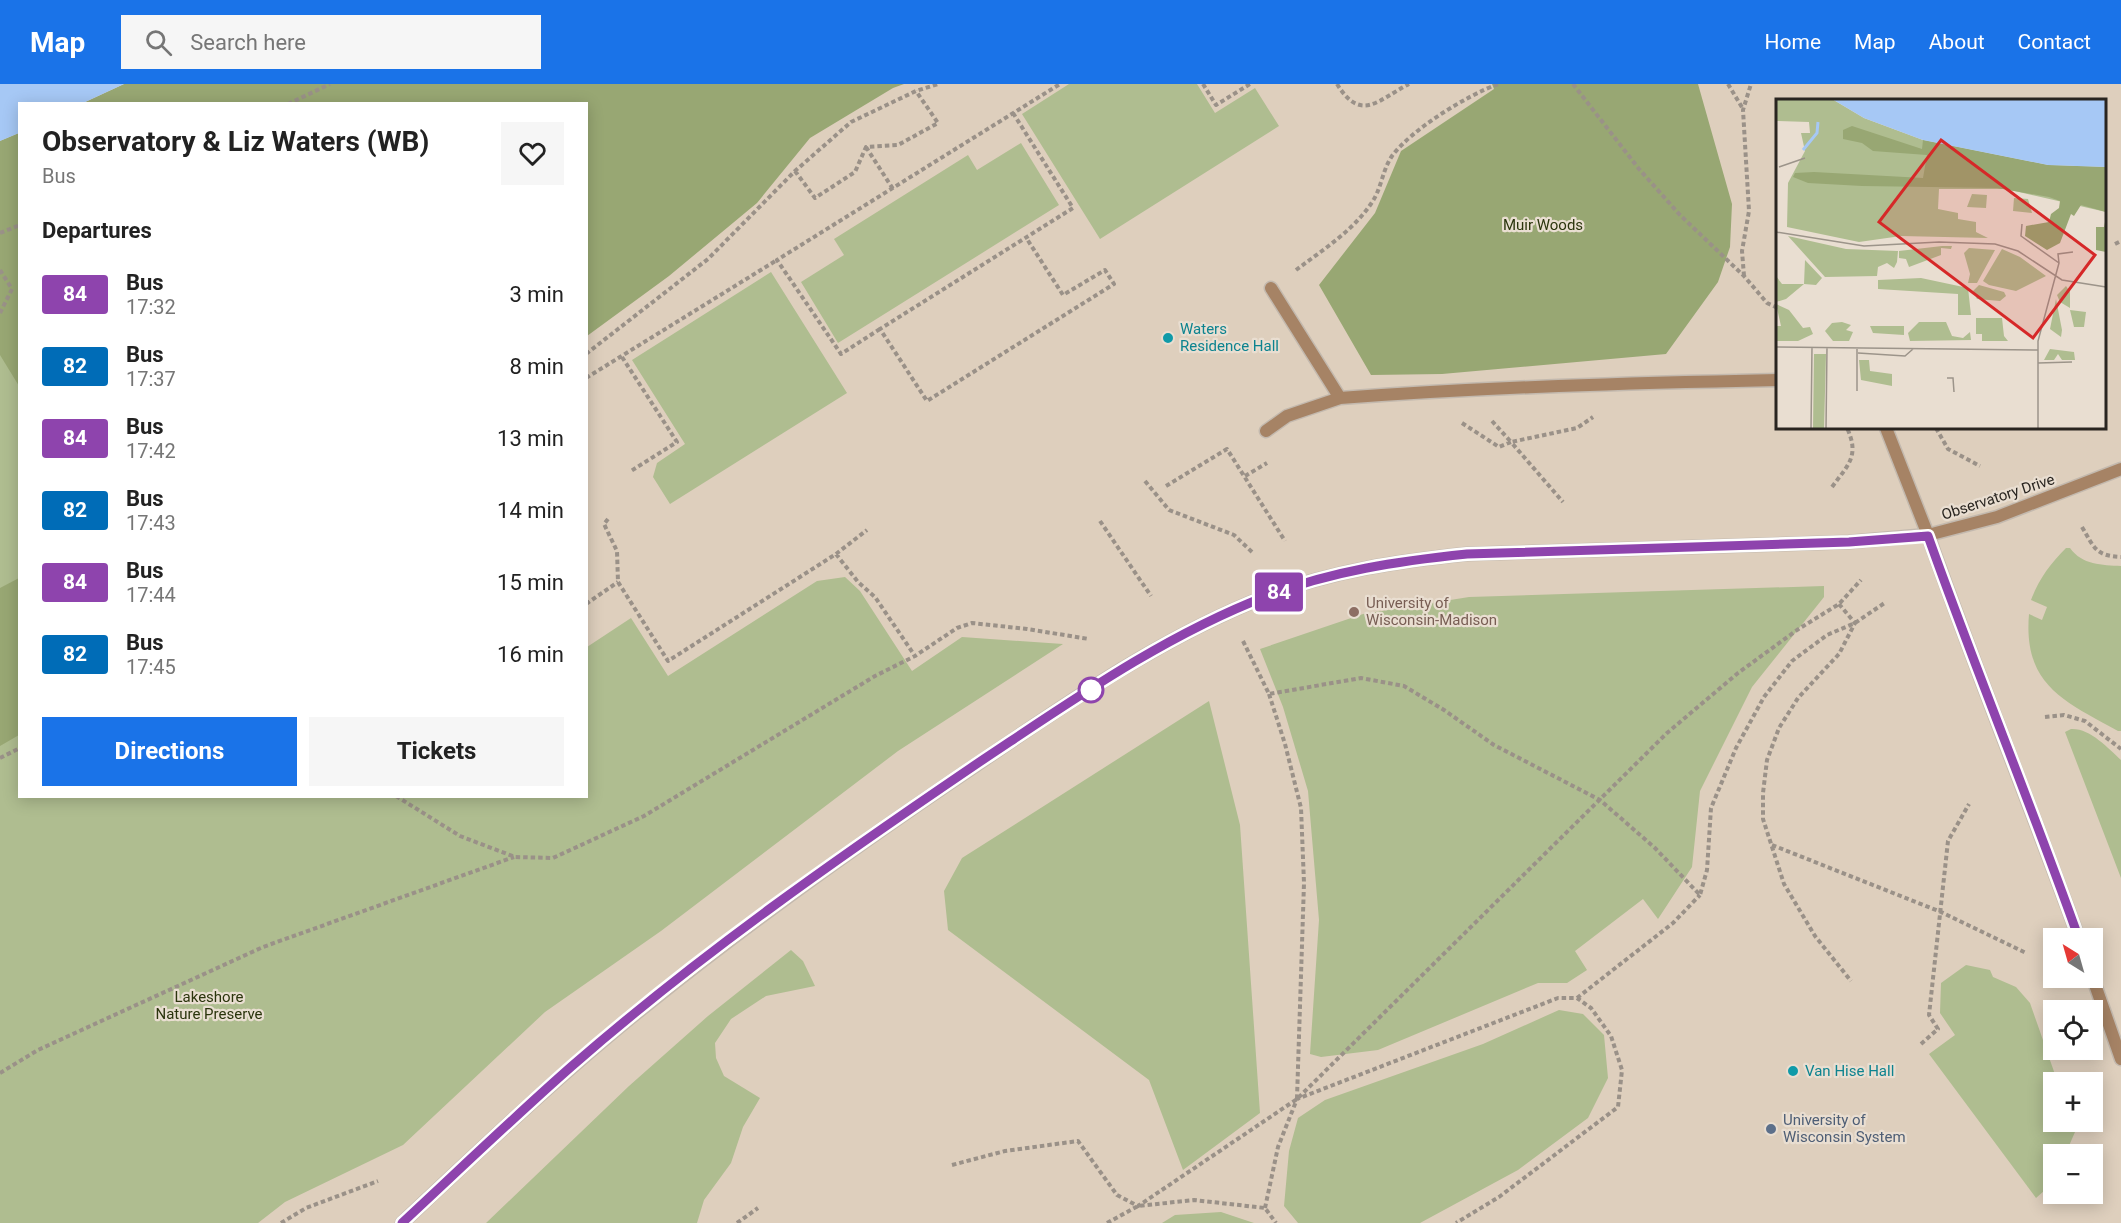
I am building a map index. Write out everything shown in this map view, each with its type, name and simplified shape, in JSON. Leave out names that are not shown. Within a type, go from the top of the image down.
[{"type":"street","points":[[1271,288],[1340,398]]},
{"type":"street","points":[[1266,431],[1287,416],[1340,398],[1589,384],[1776,380]]},
{"type":"street","points":[[1886,429],[1956,616],[2037,821],[2075,928]]},
{"type":"street","name":"Observatory Drive","points":[[402,1223],[572,1066],[650,1001],[780,900],[1026,731],[1167,643],[1268,595],[1346,571],[1411,560],[1467,554],[1849,542],[1928,536],[1997,517],[2121,469]]},
{"type":"street","points":[[2096,988],[2121,1059]]},
{"type":"path","points":[[292,102],[330,84]]},
{"type":"path","points":[[588,352],[708,259],[795,171],[851,122],[916,91],[938,84]]},
{"type":"path","points":[[588,377],[1059,84]]},
{"type":"path","points":[[1203,84],[1216,105],[1250,84]]},
{"type":"path","points":[[1337,84],[1346,98],[1356,105],[1371,106],[1409,84]]},
{"type":"path","points":[[1271,288],[1346,233],[1375,198],[1384,168],[1414,133],[1479,91],[1498,84]]},
{"type":"path","points":[[1574,84],[1639,169],[1680,215],[1744,276],[1767,303],[1776,307]]},
{"type":"path","points":[[1728,84],[1743,110]]},
{"type":"path","points":[[1744,276],[1742,251],[1749,212],[1743,110],[1751,84]]},
{"type":"path","points":[[866,147],[898,145],[938,123],[916,91]]},
{"type":"path","points":[[777,260],[841,354],[1073,208],[1013,113]]},
{"type":"path","points":[[795,171],[815,198],[855,172],[866,147]]},
{"type":"path","points":[[866,147],[893,189]]},
{"type":"path","points":[[0,233],[18,226]]},
{"type":"path","points":[[880,329],[927,401],[1114,284],[1105,270],[1063,295],[1027,238]]},
{"type":"path","points":[[2115,244],[2121,241]]},
{"type":"path","points":[[0,270],[12,289],[0,313]]},
{"type":"path","points":[[622,357],[677,442],[631,471]]},
{"type":"path","points":[[1456,419],[1498,447],[1511,442],[1577,428],[1597,415]]},
{"type":"path","points":[[1832,488],[1852,459],[1852,439],[1847,429]]},
{"type":"path","points":[[1937,429],[1948,449],[1980,466]]},
{"type":"path","points":[[1498,430],[1563,502]]},
{"type":"path","points":[[1166,486],[1227,449],[1285,541]]},
{"type":"path","points":[[1245,476],[1252,472]]},
{"type":"path","points":[[1145,482],[1169,510],[1234,535],[1252,552]]},
{"type":"path","points":[[608,519],[604,524],[617,550],[618,582],[668,661],[836,554],[867,530]]},
{"type":"path","points":[[1100,521],[1151,596]]},
{"type":"path","points":[[2082,526],[2095,548],[2106,556],[2121,557]]},
{"type":"path","points":[[836,554],[858,582],[876,597],[915,656]]},
{"type":"path","points":[[1107,1223],[1138,1206],[1297,1099],[1667,733],[1738,672],[1797,630],[1839,604],[1861,580]]},
{"type":"path","points":[[588,603],[618,582]]},
{"type":"path","points":[[1576,998],[1673,923],[1700,895],[1707,870],[1711,808],[1736,748],[1764,697],[1792,661],[1827,635],[1855,623],[1886,602]]},
{"type":"path","points":[[1839,604],[1855,623]]},
{"type":"path","points":[[399,798],[460,836],[515,857],[553,858],[644,816],[875,676],[915,656],[957,628],[972,623],[1089,639]]},
{"type":"path","points":[[1851,981],[1815,936],[1784,884],[1763,819],[1763,793],[1767,760],[1779,728],[1798,698],[1839,654],[1855,623]]},
{"type":"path","points":[[1243,641],[1269,694],[1285,744],[1300,808],[1304,883],[1297,1099],[1278,1147],[1265,1208]]},
{"type":"path","points":[[1269,694],[1361,678],[1404,686],[1444,710],[1494,745],[1600,800],[1655,848],[1700,895]]},
{"type":"path","points":[[2045,717],[2064,715],[2085,721],[2121,749]]},
{"type":"path","points":[[2115,743],[2121,742]]},
{"type":"path","points":[[0,758],[18,749]]},
{"type":"path","points":[[1922,1044],[1938,1029],[1929,1015],[1948,841],[1969,804]]},
{"type":"path","points":[[1772,845],[1941,912],[2026,952]]},
{"type":"path","points":[[0,1073],[38,1050],[263,947],[515,857]]},
{"type":"path","points":[[1297,1099],[1558,998],[1576,998],[1591,1008],[1611,1036],[1622,1070],[1618,1107],[1499,1197],[1456,1223]]},
{"type":"path","points":[[952,1166],[1005,1151],[1078,1142],[1117,1195],[1138,1206],[1194,1200],[1265,1208],[1276,1223]]},
{"type":"path","points":[[281,1223],[306,1208],[378,1181]]},
{"type":"path","points":[[737,1223],[758,1208]]},
{"type":"shaded area","name":"University of Wisconsin-Madison","points":[[124,84],[2121,84],[2121,1223],[0,1223],[0,141],[18,133],[18,798],[588,798],[588,102],[85,102]]},
{"type":"green space","points":[[124,84],[904,84],[893,88],[810,138],[757,203],[669,276],[588,335],[588,102],[85,102]]},
{"type":"green space","points":[[1069,84],[1197,84],[1215,113],[1255,88],[1279,126],[1100,239],[1022,114]]},
{"type":"green space","name":"Muir Woods","points":[[1492,84],[1698,84],[1732,204],[1730,247],[1718,282],[1666,354],[1442,374],[1371,375],[1319,285],[1375,213],[1401,151],[1494,89]]},
{"type":"green space","name":"Lakeshore Nature Preserve","points":[[18,133],[18,798],[588,798],[588,646],[631,618],[668,676],[817,581],[845,577],[860,591],[912,671],[962,637],[1063,644],[898,751],[661,931],[545,1012],[403,1145],[285,1202],[258,1223],[0,1223],[0,141]]},
{"type":"green space","points":[[18,133],[18,384],[0,355],[0,141]]},
{"type":"green space","points":[[1021,143],[1059,205],[838,343],[801,282],[844,255],[834,239],[968,155],[977,170]]},
{"type":"green space","points":[[771,272],[847,393],[670,504],[653,477],[657,463],[685,444],[632,360]]},
{"type":"green space","points":[[2066,548],[2070,548],[2086,561],[2121,566],[2121,731],[2065,700],[2040,674],[2033,658],[2029,638],[2029,614],[2042,620],[2047,607],[2031,600],[2046,572]]},
{"type":"green space","points":[[18,579],[18,736],[0,746],[0,588]]},
{"type":"green space","points":[[1824,586],[1824,597],[1752,687],[1700,791],[1692,867],[1658,919],[1643,899],[1575,951],[1587,970],[1567,983],[1538,983],[1378,1050],[1321,1057],[1310,1054],[1319,920],[1308,791],[1283,707],[1260,649],[1363,614],[1469,597]]},
{"type":"green space","points":[[1209,701],[1240,825],[1260,1113],[1183,1170],[1149,1080],[948,930],[944,891],[962,858]]},
{"type":"green space","points":[[2071,729],[2092,735],[2121,760],[2121,878],[2065,732]]},
{"type":"green space","points":[[791,950],[803,961],[815,986],[766,996],[731,1019],[715,1043],[716,1058],[724,1076],[760,1098],[743,1127],[731,1163],[704,1200],[697,1223],[486,1223],[629,1086],[708,1016]]},
{"type":"green space","points":[[1966,965],[1990,970],[1993,977],[2016,987],[2030,1003],[2043,1040],[2043,1060],[2050,1060],[2054,1072],[2043,1072],[2043,1132],[2075,1132],[2070,1144],[2043,1144],[2043,1192],[2036,1198],[1929,1054],[1955,1035],[1940,1013],[1941,983]]},
{"type":"green space","points":[[1559,1010],[1583,1014],[1604,1035],[1608,1078],[1588,1118],[1518,1170],[1420,1223],[1298,1223],[1284,1206],[1289,1151],[1298,1118],[1325,1100],[1483,1044]]},
{"type":"green space","points":[[1221,1212],[1254,1223],[1162,1223],[1175,1215]]},
{"type":"water","points":[[0,84],[124,84],[85,102],[18,102],[18,133],[0,141]]},
{"type":"bus line","name":"84","points":[[402,1223],[572,1066],[650,1001],[780,900],[909,810],[1026,731],[1167,643],[1268,595],[1346,571],[1411,560],[1467,554],[1849,542],[1928,536],[1956,616],[2037,821],[2075,928]]},
{"type":"place","name":"Waters Residence Hall","points":[[1168,338]]},
{"type":"place","name":"University of Wisconsin-Madison","points":[[1354,612]]},
{"type":"place","name":"Van Hise Hall","points":[[1793,1071]]},
{"type":"place","name":"University of Wisconsin System","points":[[1771,1129]]}]
